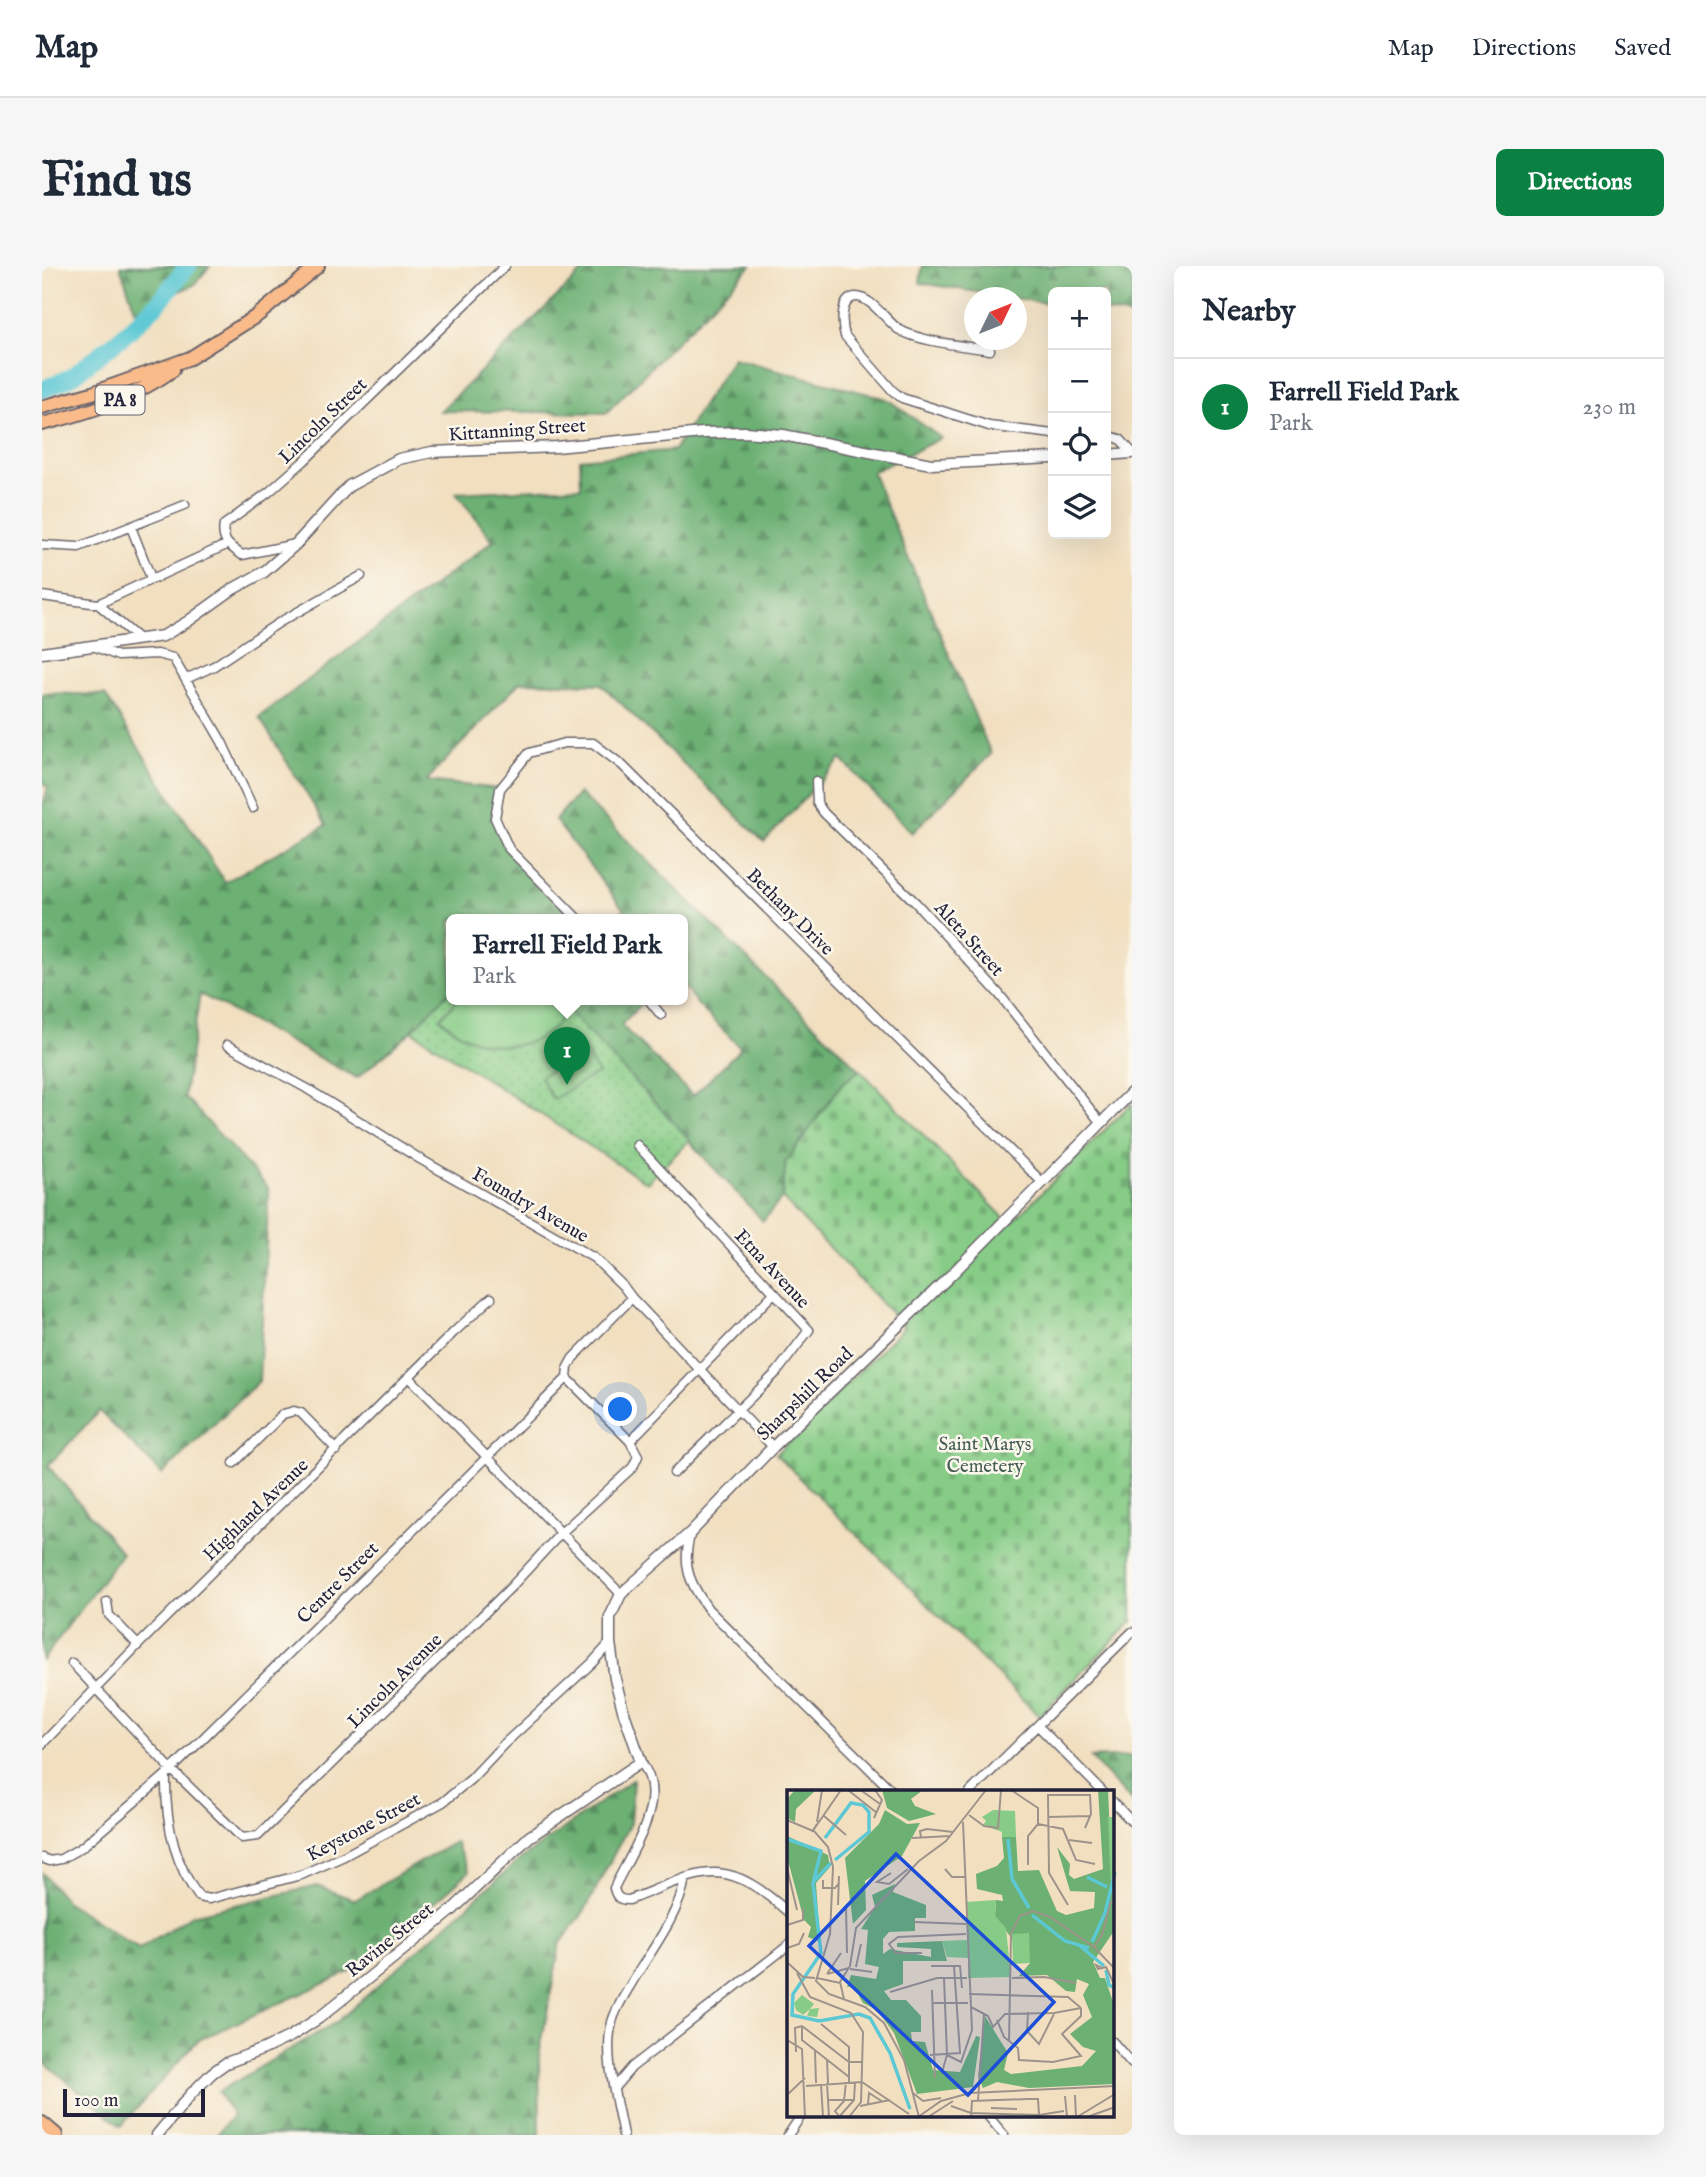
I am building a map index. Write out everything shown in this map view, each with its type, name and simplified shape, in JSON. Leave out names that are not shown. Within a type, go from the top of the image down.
[{"type":"highway","name":"PA 8","points":[[42,424],[130,396],[160,379],[258,315],[318,266]]},
{"type":"highway","name":"PA 8","points":[[42,408],[190,358]]},
{"type":"highway","points":[[42,2126],[54,2135]]},
{"type":"street","name":"Lincoln Street","points":[[226,545],[222,534],[224,525],[269,492],[304,460],[505,266]]},
{"type":"street","points":[[964,346],[908,334],[898,329],[866,299],[857,297],[846,304],[842,324],[845,336],[892,391],[902,398],[989,426],[1048,433]]},
{"type":"street","name":"Kittanning Street","points":[[42,653],[163,636],[233,589],[264,572],[296,544],[349,486],[399,459],[432,452],[556,447],[703,433],[746,432],[783,435],[931,464],[1048,458]]},
{"type":"street","points":[[1111,436],[1121,439],[1132,453]]},
{"type":"street","points":[[1111,455],[1132,453]]},
{"type":"street","points":[[42,545],[79,547],[185,505]]},
{"type":"street","points":[[131,527],[151,578]]},
{"type":"street","points":[[98,604],[226,545],[242,555],[296,544]]},
{"type":"street","points":[[186,679],[215,666],[280,622],[361,576]]},
{"type":"street","points":[[42,596],[98,604],[139,639]]},
{"type":"street","points":[[93,646],[118,656],[157,654],[173,658],[222,742],[253,808]]},
{"type":"street","name":"Bethany Drive","points":[[573,914],[509,849],[495,818],[500,789],[529,753],[564,743],[593,743],[622,765],[1043,1183]]},
{"type":"street","name":"Aleta Street","points":[[816,781],[817,803],[824,813],[916,903],[999,994],[1101,1123]]},
{"type":"street","points":[[653,1005],[661,1015]]},
{"type":"street","name":"Foundry Avenue","points":[[227,1045],[306,1088],[420,1159],[594,1258],[773,1447]]},
{"type":"street","name":"Sharpshill Road","points":[[641,1762],[623,1710],[610,1643],[610,1617],[621,1594],[691,1532],[773,1447],[1043,1183],[1132,1092]]},
{"type":"street","name":"Etna Avenue","points":[[637,1145],[809,1330],[777,1372],[674,1473]]},
{"type":"street","points":[[567,1378],[630,1441],[774,1293]]},
{"type":"street","name":"Highland Avenue","points":[[42,1744],[138,1645],[491,1298]]},
{"type":"street","name":"Centre Street","points":[[42,1858],[50,1861],[61,1859],[82,1847],[169,1772],[567,1378],[573,1358],[632,1298]]},
{"type":"street","points":[[409,1377],[621,1594]]},
{"type":"street","points":[[234,1463],[283,1414],[294,1411],[301,1413],[337,1450]]},
{"type":"street","name":"Lincoln Avenue","points":[[169,1772],[242,1838],[258,1836],[511,1587],[561,1533],[633,1467],[638,1456],[630,1441]]},
{"type":"street","points":[[691,1532],[686,1549],[686,1566],[694,1588],[708,1609],[891,1790]]},
{"type":"street","points":[[107,1602],[109,1615],[138,1645]]},
{"type":"street","points":[[972,1790],[1132,1632]]},
{"type":"street","name":"Keystone Street","points":[[169,1772],[166,1795],[169,1832],[185,1874],[199,1897],[209,1899],[301,1875],[344,1856],[443,1802],[471,1779],[610,1643]]},
{"type":"street","points":[[72,1664],[169,1772]]},
{"type":"street","points":[[1038,1726],[1100,1790]]},
{"type":"street","points":[[641,1762],[650,1778],[651,1797],[638,1845],[614,1888],[616,1896],[621,1900],[629,1900],[705,1872],[724,1872],[747,1880],[787,1911]]},
{"type":"street","name":"Ravine Street","points":[[157,2135],[212,2073],[226,2063],[278,2043],[319,2018],[450,1912],[529,1837],[641,1762]]},
{"type":"street","points":[[1114,1803],[1132,1822]]},
{"type":"street","points":[[623,2135],[609,2049],[612,2024],[620,2002],[671,1919],[683,1892],[685,1878]]},
{"type":"street","points":[[615,2087],[632,2067],[787,1947]]},
{"type":"street","points":[[1114,2043],[1132,2064]]},
{"type":"street","points":[[788,2135],[801,2118]]},
{"type":"street","points":[[990,2118],[1004,2135]]},
{"type":"green space","points":[[120,266],[210,266],[194,285],[135,310]]},
{"type":"green space","points":[[588,266],[751,266],[606,413],[440,411]]},
{"type":"green space","points":[[922,266],[1132,266],[1132,316],[1111,313],[1111,287],[1048,287],[1048,303],[1027,300],[1027,287],[964,287],[964,290],[920,283]]},
{"type":"green space","points":[[733,358],[887,399],[941,438],[872,472],[991,754],[912,833],[841,759],[764,842],[601,684],[520,682],[426,781],[500,789],[495,818],[509,849],[572,914],[446,914],[446,995],[412,1031],[357,1078],[200,994],[184,1096],[269,1189],[259,1381],[162,1474],[99,1411],[48,1466],[122,1553],[42,1661],[42,807],[48,788],[42,781],[44,693],[105,695],[225,882],[326,825],[259,717],[493,541],[456,493],[581,487],[580,459],[674,450]]},
{"type":"green space","points":[[579,793],[860,1070],[842,1084],[786,1162],[782,1198],[763,1221],[563,1005],[640,1005],[621,1025],[693,1096],[741,1048],[688,992],[688,914],[627,914],[555,820]]},
{"type":"green space","points":[[446,995],[446,1005],[563,1005],[690,1140],[647,1183],[412,1031]]},
{"type":"green space","points":[[453,1005],[550,1005],[561,1017],[551,1030],[537,1039],[511,1046],[473,1040],[440,1018]]},
{"type":"green space","points":[[585,1051],[598,1073],[553,1099],[540,1077]]},
{"type":"green space","name":"Saint Marys Cemetery","points":[[860,1070],[1010,1224],[1132,1103],[1132,1621],[1039,1716],[776,1454],[904,1327],[782,1198],[786,1162],[842,1084]]},
{"type":"green space","points":[[1132,1756],[1132,1802],[1091,1758]]},
{"type":"green space","points":[[633,1779],[630,1823],[585,1910],[560,1944],[539,2056],[540,2135],[216,2135],[233,2116],[218,2092],[338,2021],[518,1861]]},
{"type":"green space","points":[[455,1842],[469,1872],[361,1967],[198,2040],[121,2126],[42,2060],[42,1873],[67,1902],[139,1949],[192,1915],[317,1886],[355,1900]]},
{"type":"waterway","points":[[42,390],[71,377],[122,337],[159,302],[188,266]]},
{"type":"place","name":"Farrell Field Park","points":[[567,1085]]}]
